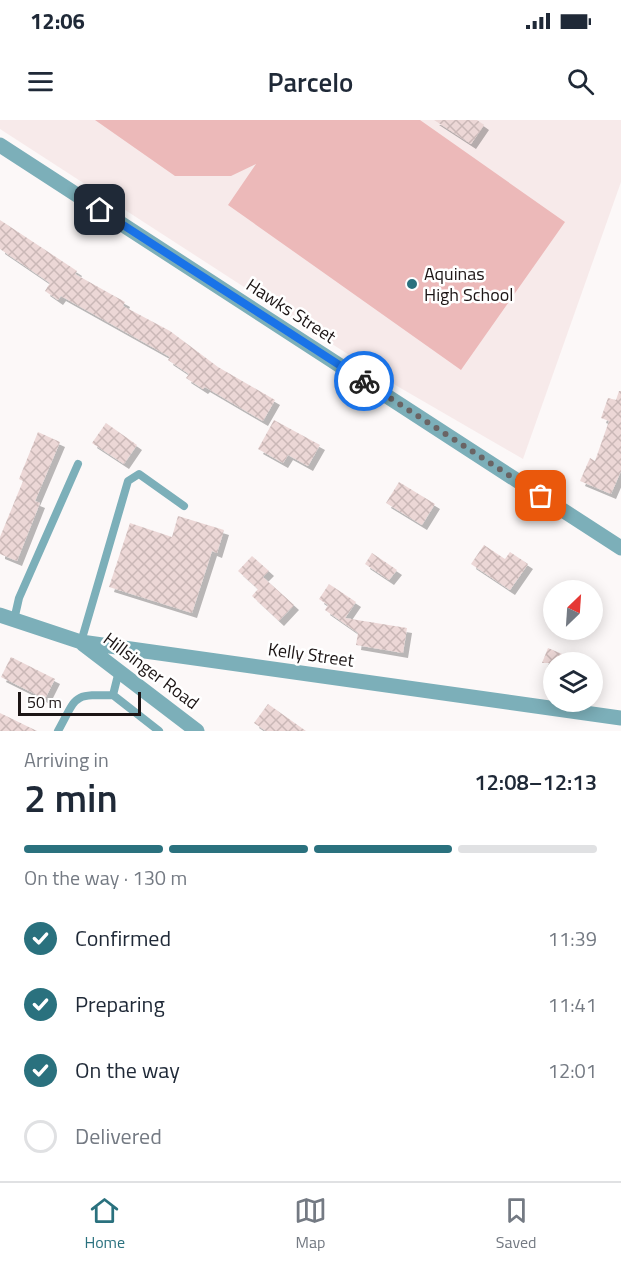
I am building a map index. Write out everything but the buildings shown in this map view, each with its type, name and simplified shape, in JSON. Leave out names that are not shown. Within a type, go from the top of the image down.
[{"type":"street","name":"Hawks Street","points":[[0,145],[621,548]]},
{"type":"street","name":"Kelly Street","points":[[7,618],[81,642],[621,718]]},
{"type":"street","name":"Hillsinger Road","points":[[81,642],[197,731]]},
{"type":"lane","points":[[7,618],[19,598],[78,464]]},
{"type":"lane","points":[[81,642],[128,481],[139,474],[184,506]]},
{"type":"lane","points":[[113,695],[119,671]]},
{"type":"lane","points":[[58,731],[75,701],[83,695],[113,695],[159,731]]},
{"type":"shaded area","name":"Aquinas High School","points":[[0,120],[621,120],[621,182],[523,459],[397,386],[0,129]]},
{"type":"shaded area","points":[[95,120],[420,120],[565,222],[461,370],[228,205],[256,164],[231,176],[175,176]]},
{"type":"way so far","points":[[364,381],[541,496]]},
{"type":"place","name":"Aquinas High School","points":[[412,284]]},
{"type":"route","points":[[100,210],[364,381]]}]
